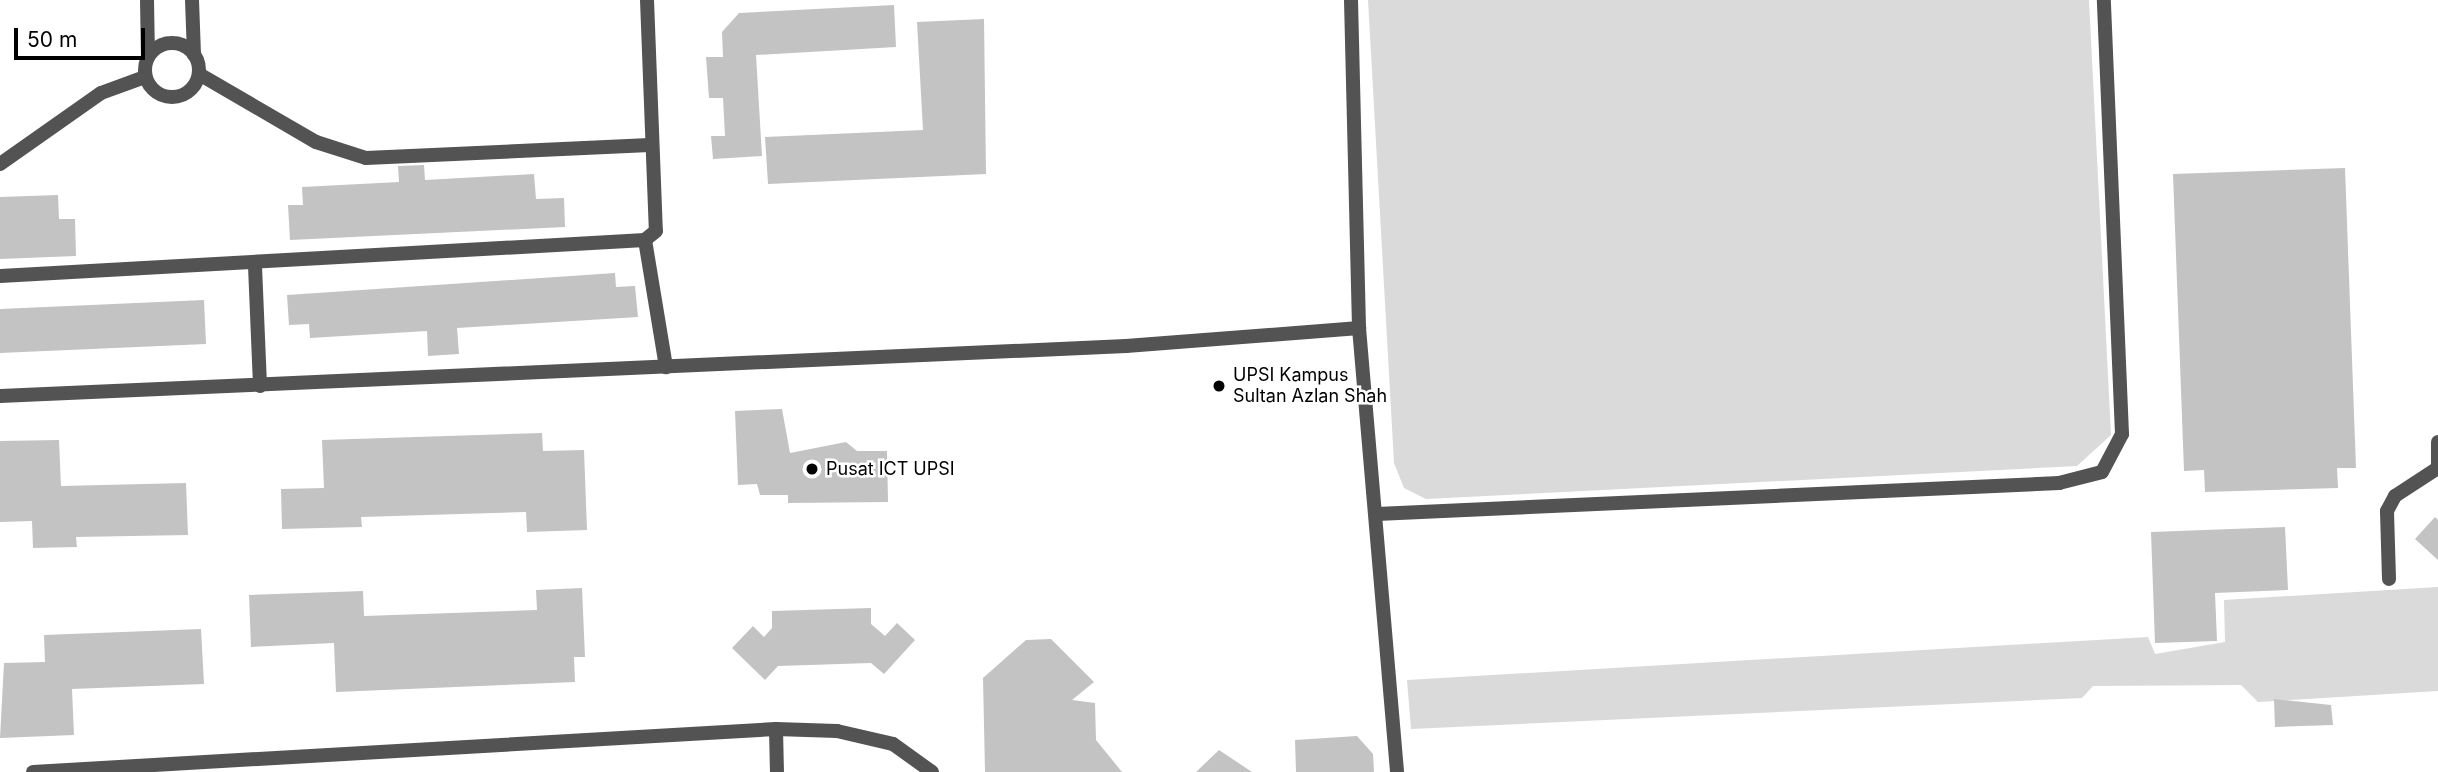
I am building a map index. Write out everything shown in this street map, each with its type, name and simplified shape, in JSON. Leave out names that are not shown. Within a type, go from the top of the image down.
[{"type":"street","points":[[147,0],[148,57],[145,77],[156,93],[173,97],[190,90],[199,74],[194,55],[192,0]]},
{"type":"street","points":[[0,276],[254,266],[645,240],[656,231],[650,145],[647,0]]},
{"type":"street","points":[[1351,0],[1359,328],[1397,772]]},
{"type":"street","points":[[1377,514],[2059,483],[2102,472],[2122,434],[2104,0]]},
{"type":"street","points":[[148,57],[170,43],[194,55]]},
{"type":"street","points":[[199,74],[316,142],[366,158],[650,145]]},
{"type":"street","points":[[0,164],[102,93],[145,77]]},
{"type":"street","points":[[645,240],[666,367]]},
{"type":"street","points":[[254,266],[260,386]]},
{"type":"street","points":[[0,396],[666,367],[1359,328]]},
{"type":"street","points":[[2389,579],[2387,511],[2395,496],[2438,469],[2438,442]]},
{"type":"street","points":[[776,729],[777,772]]},
{"type":"street","points":[[33,772],[227,769],[776,729],[837,731],[893,744],[932,772]]},
{"type":"shaded area","points":[[1368,0],[2089,0],[2111,435],[2077,466],[1426,499],[1404,488],[1394,463]]},
{"type":"shaded area","points":[[2438,587],[2438,691],[2258,702],[2241,685],[2093,686],[2082,698],[1411,729],[1407,680],[2148,637],[2155,654],[2225,642],[2224,600]]},
{"type":"building","points":[[894,5],[896,47],[756,55],[762,156],[713,159],[711,136],[725,136],[723,98],[709,98],[706,57],[723,57],[722,32],[739,13]]},
{"type":"building","points":[[984,19],[986,174],[768,184],[765,137],[923,130],[917,22]]},
{"type":"building","points":[[424,165],[425,180],[534,174],[536,199],[564,198],[565,227],[290,240],[288,205],[303,205],[302,187],[399,182],[398,166]]},
{"type":"building","points":[[2345,168],[2356,468],[2337,468],[2338,488],[2205,492],[2204,470],[2184,471],[2173,174]]},
{"type":"building","points":[[58,195],[59,219],[75,219],[76,256],[0,259],[0,197]]},
{"type":"building","points":[[615,273],[616,287],[635,286],[638,317],[457,328],[459,354],[428,356],[427,331],[310,338],[309,324],[289,325],[287,295]]},
{"type":"building","points":[[204,300],[206,344],[0,353],[0,309]]},
{"type":"building","name":"Pusat ICT UPSI","points":[[782,409],[790,453],[846,442],[857,451],[887,451],[888,502],[788,503],[788,495],[760,495],[757,484],[738,485],[735,411]]},
{"type":"building","points":[[542,433],[543,451],[584,450],[587,530],[527,532],[526,512],[361,517],[362,527],[282,529],[281,489],[324,488],[322,440]]},
{"type":"building","points":[[59,440],[61,486],[186,483],[188,535],[76,537],[77,547],[33,548],[32,521],[0,522],[0,441]]},
{"type":"building","points":[[2435,517],[2438,520],[2438,560],[2415,539]]},
{"type":"building","points":[[2285,527],[2288,590],[2215,593],[2217,641],[2155,643],[2151,532]]},
{"type":"building","points":[[582,588],[585,657],[574,657],[575,682],[336,692],[334,643],[251,647],[249,595],[363,591],[364,616],[537,610],[536,590]]},
{"type":"building","points":[[871,608],[871,624],[885,636],[897,623],[915,640],[884,674],[871,663],[778,666],[765,680],[732,648],[753,626],[764,637],[772,628],[772,611]]},
{"type":"building","points":[[201,629],[204,684],[72,689],[74,735],[0,738],[4,663],[45,662],[44,635]]},
{"type":"building","points":[[1051,639],[1094,682],[1072,700],[1095,703],[1096,740],[1122,772],[985,772],[983,678],[1026,640]]},
{"type":"building","points":[[2274,699],[2331,705],[2333,725],[2275,727]]},
{"type":"building","points":[[1357,736],[1373,754],[1374,772],[1296,772],[1295,740]]},
{"type":"building","points":[[1219,750],[1252,772],[1196,772]]},
{"type":"place","name":"UPSI Kampus Sultan Azlan Shah","points":[[1219,386]]},
{"type":"place","name":"Pusat ICT UPSI","points":[[812,469]]}]
